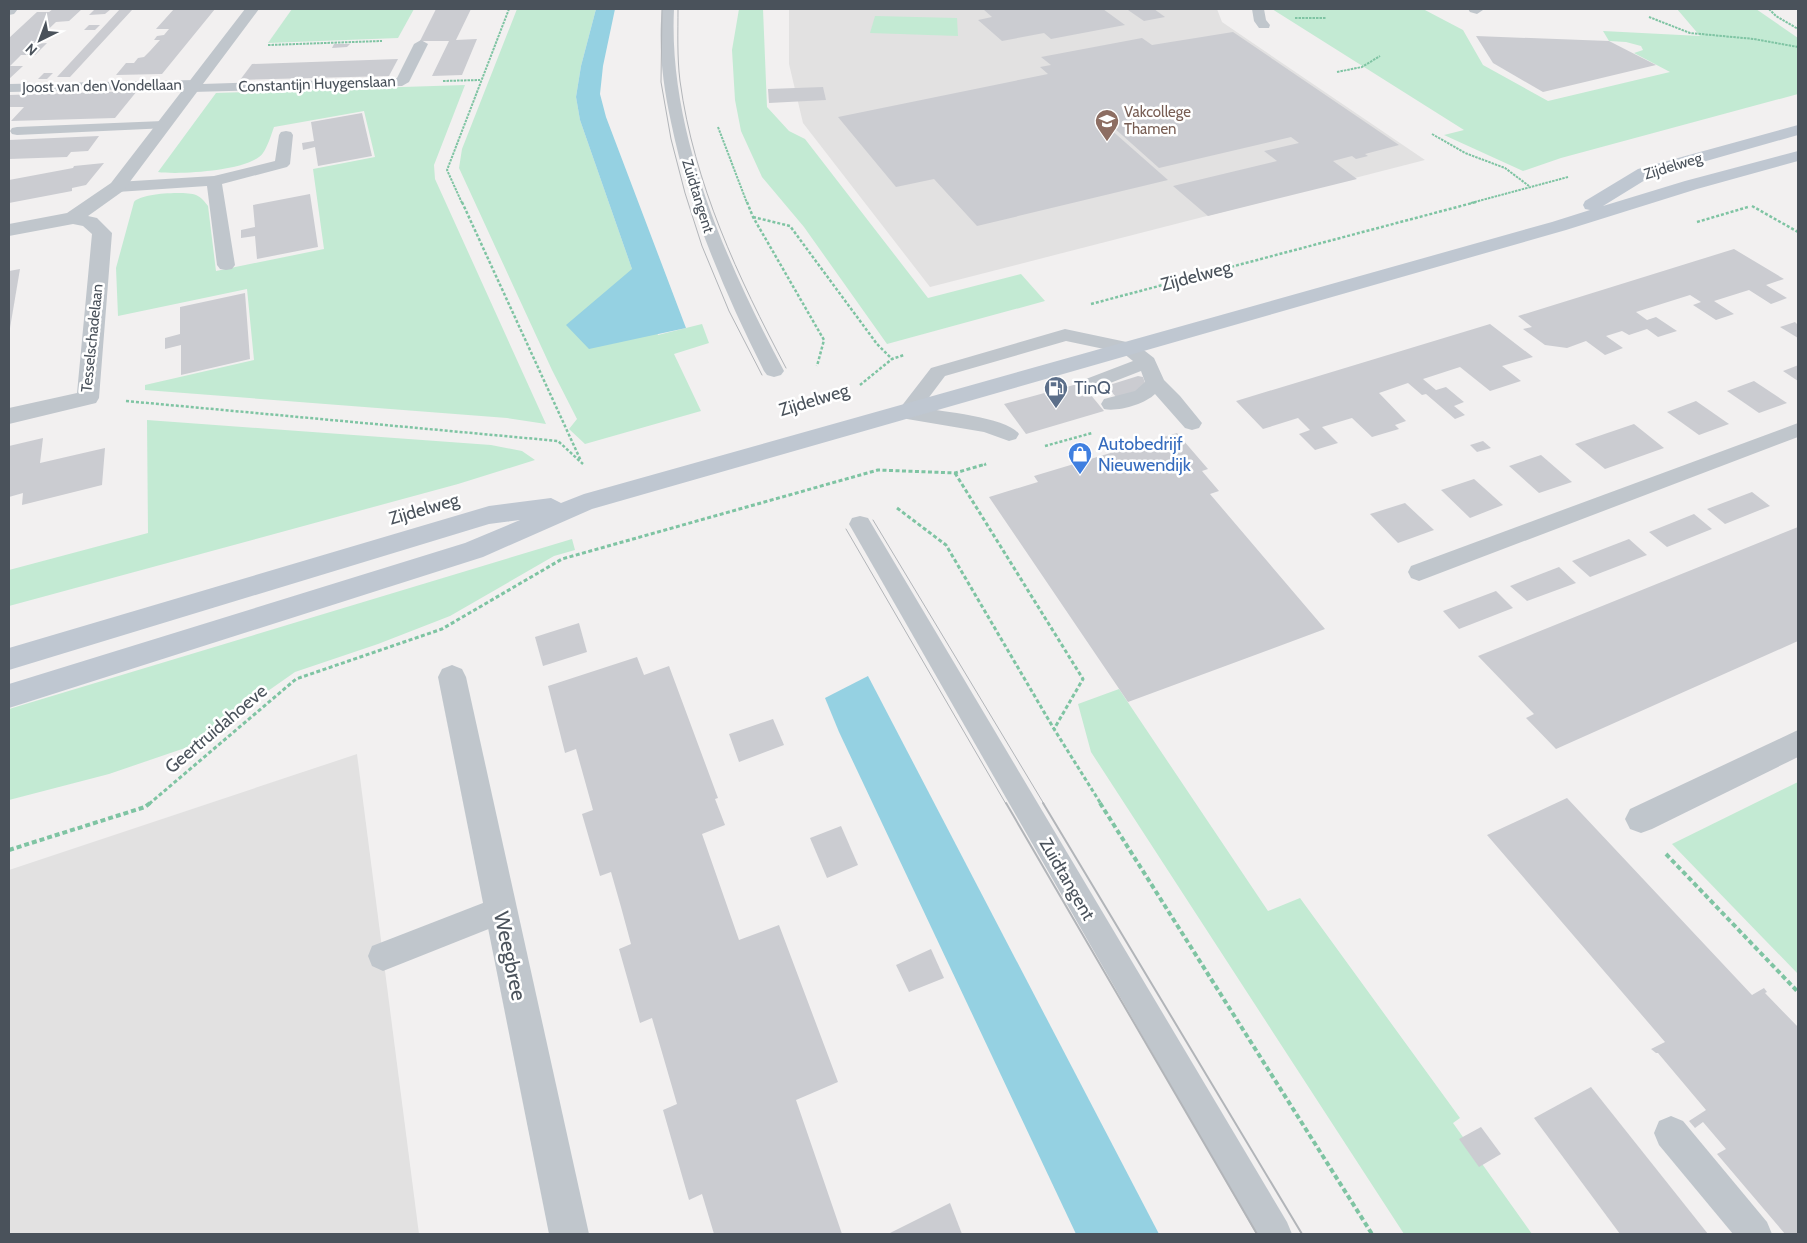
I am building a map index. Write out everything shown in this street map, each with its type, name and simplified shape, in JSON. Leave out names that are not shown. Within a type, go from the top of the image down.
[{"type":"main road","name":"Zijdelweg","points":[[1560,226],[1644,173],[1798,130]]},
{"type":"main road","name":"Zijdelweg","points":[[9,696],[474,550],[584,503],[1560,226],[1691,185],[1798,156]]},
{"type":"main road","name":"Zijdelweg","points":[[9,659],[489,515],[584,503]]},
{"type":"street","points":[[9,230],[73,218],[117,187],[252,9]]},
{"type":"street","name":"Tesselschadelaan","points":[[9,416],[88,398],[102,233],[90,222],[73,218]]},
{"type":"street","name":"Weegbree","points":[[452,677],[569,1234]]},
{"type":"street","points":[[1641,819],[1798,743]]},
{"type":"lane","name":"Zuidtangent","points":[[668,9],[666,30],[671,81],[681,138],[695,191],[713,244],[741,309],[774,371]]},
{"type":"lane","points":[[1258,9],[1260,21],[1264,25]]},
{"type":"lane","name":"Constantijn Huygenslaan","points":[[194,86],[402,82],[421,44]]},
{"type":"lane","name":"Joost van den Vondellaan","points":[[9,88],[194,86]]},
{"type":"lane","points":[[17,131],[164,125]]},
{"type":"lane","points":[[117,187],[214,181],[282,164],[286,135]]},
{"type":"lane","points":[[214,181],[226,265]]},
{"type":"lane","points":[[907,412],[938,372],[1065,334],[1129,348],[1147,362],[1155,383],[1173,400],[1192,423]]},
{"type":"lane","points":[[1093,383],[1147,362]]},
{"type":"lane","points":[[1111,404],[1142,395],[1155,383]]},
{"type":"lane","points":[[907,412],[990,420],[1008,434]]},
{"type":"lane","points":[[1419,572],[1798,430]]},
{"type":"lane","name":"Zuidtangent","points":[[860,524],[1274,1234]]},
{"type":"lane","points":[[383,956],[501,910]]},
{"type":"lane","points":[[1671,1133],[1755,1234]]},
{"type":"path","points":[[509,9],[447,170],[583,464]]},
{"type":"path","points":[[1769,9],[1776,16],[1798,30]]},
{"type":"path","points":[[1649,17],[1690,33],[1754,39],[1798,47]]},
{"type":"path","points":[[224,46],[382,41]]},
{"type":"path","points":[[1337,72],[1362,67],[1380,56]]},
{"type":"path","points":[[716,124],[753,217],[824,340],[817,366]]},
{"type":"path","points":[[1432,134],[1465,153],[1505,168],[1530,186]]},
{"type":"path","name":"Zijdelweg","points":[[1088,304],[1571,175]]},
{"type":"path","points":[[1752,206],[1798,232]]},
{"type":"path","points":[[753,217],[790,226],[877,344],[892,359]]},
{"type":"path","name":"Zijdelweg","points":[[854,388],[862,384],[892,359],[909,354]]},
{"type":"path","points":[[88,398],[558,442],[583,464]]},
{"type":"path","points":[[573,467],[592,461]]},
{"type":"path","points":[[954,473],[1083,679],[1054,729]]},
{"type":"path","points":[[896,507],[946,545],[1054,729],[1372,1234]]},
{"type":"path","name":"Geertruidahoeve","points":[[9,850],[145,807],[296,679],[442,630]]},
{"type":"path","points":[[1641,819],[1635,822],[1798,992]]},
{"type":"shaded area","name":"Vakcollege Thamen","points":[[789,9],[1217,9],[1222,22],[1425,160],[930,287],[803,123],[789,64]]},
{"type":"shaded area","points":[[357,754],[419,1234],[9,1234],[9,870]]},
{"type":"green space","points":[[292,9],[414,9],[398,38],[268,43]]},
{"type":"green space","points":[[517,9],[596,9],[581,66],[576,97],[580,120],[632,269],[658,335],[702,324],[709,343],[674,354],[701,411],[585,444],[569,429],[577,419],[552,370],[459,168],[462,149]]},
{"type":"green space","points":[[739,9],[763,9],[767,107],[789,131],[805,139],[928,298],[1021,274],[1045,301],[887,344],[804,227],[762,177],[741,131],[735,100],[732,50]]},
{"type":"green space","points":[[1272,9],[1423,9],[1463,30],[1483,65],[1548,101],[1670,72],[1634,53],[1643,50],[1641,46],[1626,42],[1609,41],[1603,31],[1700,36],[1677,9],[1756,9],[1798,38],[1798,94],[1561,158],[1523,171],[1444,135],[1464,130]]},
{"type":"green space","points":[[875,16],[957,18],[958,36],[870,33]]},
{"type":"green space","points":[[465,85],[434,165],[435,179],[546,424],[507,418],[145,390],[145,385],[254,360],[247,289],[118,316],[116,268],[134,202],[145,197],[173,193],[196,195],[201,198],[208,206],[216,271],[324,249],[313,169],[375,157],[364,111],[274,127],[263,153],[256,159],[244,164],[230,168],[197,172],[158,172],[216,93]]},
{"type":"green space","points":[[147,420],[491,445],[522,451],[535,460],[458,484],[9,606],[9,570],[148,533]]},
{"type":"green space","points":[[572,539],[575,550],[554,556],[450,616],[378,644],[295,672],[188,747],[109,774],[9,800],[9,709]]},
{"type":"green space","points":[[1119,689],[1268,911],[1300,898],[1460,1118],[1453,1123],[1532,1234],[1404,1234],[1091,752],[1078,704]]},
{"type":"green space","points":[[1798,782],[1798,974],[1672,844]]},
{"type":"water","points":[[596,9],[615,9],[603,66],[600,94],[606,117],[686,328],[589,349],[566,325],[632,269],[580,120],[576,97],[581,66]]},
{"type":"water","points":[[868,676],[1159,1234],[1076,1234],[839,732],[825,698]]},
{"type":"building","points":[[53,9],[82,9],[69,21],[56,22],[33,44],[47,43],[35,55],[21,55],[10,66],[23,66],[9,79],[9,38],[37,12],[49,12]]},
{"type":"building","points":[[95,9],[111,9],[105,14],[89,15]]},
{"type":"building","points":[[120,9],[136,10],[132,10],[70,77],[57,77]]},
{"type":"building","points":[[174,9],[215,9],[162,74],[116,75],[126,63],[134,63],[138,58],[144,57],[160,40],[154,40],[157,36],[164,35],[169,29],[156,29]]},
{"type":"building","points":[[436,9],[471,9],[456,40],[477,39],[462,75],[432,76],[449,41],[420,41]]},
{"type":"building","points":[[983,9],[1103,9],[1125,25],[1051,39],[1044,33],[1002,41],[978,20],[992,17]]},
{"type":"building","points":[[1154,9],[1165,17],[1144,21],[1128,10]]},
{"type":"building","points":[[89,25],[100,25],[95,30],[84,30]]},
{"type":"building","points":[[1233,32],[1399,145],[1365,154],[1368,156],[1356,159],[1352,156],[1333,161],[1357,179],[1208,216],[1173,186],[1277,161],[1264,151],[1299,143],[1291,137],[1159,168],[1113,127],[1109,128],[1168,180],[977,226],[934,179],[896,187],[838,117],[1048,74],[1040,67],[1051,65],[1041,57],[1142,38],[1152,45]]},
{"type":"building","points":[[1476,36],[1609,41],[1656,65],[1543,92],[1493,63]]},
{"type":"building","points":[[334,44],[350,44],[347,47],[332,48]]},
{"type":"building","points":[[398,59],[389,76],[240,80],[252,64]]},
{"type":"building","points":[[44,73],[53,73],[47,79],[38,79]]},
{"type":"building","points":[[823,87],[826,100],[769,103],[768,89]]},
{"type":"building","points":[[137,91],[115,118],[11,121],[24,107],[9,107],[9,95]]},
{"type":"building","points":[[362,113],[372,156],[318,166],[315,147],[303,150],[302,143],[314,141],[311,122]]},
{"type":"building","points":[[99,136],[88,151],[71,152],[67,157],[9,159],[9,140]]},
{"type":"building","points":[[104,163],[86,185],[72,188],[72,191],[9,203],[9,180],[73,168],[74,166]]},
{"type":"building","points":[[310,194],[318,247],[257,259],[255,236],[241,238],[241,230],[255,227],[253,205]]},
{"type":"building","points":[[1734,249],[1784,279],[1766,285],[1787,298],[1771,304],[1749,290],[1714,301],[1734,314],[1716,320],[1693,305],[1701,302],[1690,295],[1636,312],[1647,320],[1656,317],[1677,331],[1658,337],[1647,329],[1629,335],[1622,331],[1606,336],[1623,348],[1605,355],[1586,341],[1567,348],[1545,345],[1523,329],[1532,327],[1518,316]]},
{"type":"building","points":[[20,269],[10,328],[9,328],[9,271]]},
{"type":"building","points":[[245,293],[250,359],[181,375],[181,345],[165,349],[165,338],[180,334],[180,307]]},
{"type":"building","points":[[1795,322],[1798,325],[1798,338],[1780,327]]},
{"type":"building","points":[[1490,324],[1533,357],[1502,366],[1521,381],[1490,391],[1460,367],[1423,379],[1436,390],[1446,387],[1464,402],[1454,406],[1465,415],[1455,419],[1426,394],[1422,395],[1408,383],[1379,393],[1406,421],[1395,425],[1399,429],[1372,437],[1352,418],[1322,427],[1338,443],[1315,450],[1299,434],[1310,430],[1298,418],[1263,429],[1236,401]]},
{"type":"building","points":[[1798,365],[1798,381],[1783,371],[1796,366]]},
{"type":"building","points":[[1138,376],[1143,377],[1145,383],[1136,394],[1118,399],[1106,386]]},
{"type":"building","points":[[1754,381],[1787,403],[1759,413],[1727,391]]},
{"type":"building","points":[[1081,383],[1104,411],[1026,434],[1004,404]]},
{"type":"building","points":[[1696,401],[1729,424],[1699,435],[1667,412]]},
{"type":"building","points":[[1634,424],[1664,448],[1605,469],[1575,444]]},
{"type":"building","points":[[1177,433],[1208,469],[1202,471],[1219,491],[1210,494],[1325,629],[1128,702],[989,497],[1038,482],[1034,476]]},
{"type":"building","points":[[43,438],[40,463],[105,448],[102,485],[22,505],[23,493],[9,497],[9,446]]},
{"type":"building","points":[[1483,441],[1491,448],[1477,452],[1470,445]]},
{"type":"building","points":[[1541,455],[1572,482],[1539,493],[1509,466]]},
{"type":"building","points":[[1474,479],[1503,505],[1470,518],[1441,490]]},
{"type":"building","points":[[1752,492],[1770,506],[1725,524],[1707,509]]},
{"type":"building","points":[[1405,503],[1434,530],[1398,543],[1370,514]]},
{"type":"building","points":[[1694,514],[1712,529],[1667,547],[1649,532]]},
{"type":"building","points":[[1798,527],[1798,641],[1556,749],[1526,718],[1534,714],[1478,656]]},
{"type":"building","points":[[1629,539],[1647,555],[1590,577],[1572,561]]},
{"type":"building","points":[[1559,567],[1576,583],[1527,601],[1510,586]]},
{"type":"building","points":[[1496,591],[1513,608],[1459,629],[1443,611]]},
{"type":"building","points":[[579,623],[587,652],[543,666],[535,637]]},
{"type":"building","points":[[637,657],[644,675],[669,666],[718,798],[715,799],[725,825],[702,834],[739,940],[779,925],[838,1082],[796,1100],[842,1234],[714,1234],[702,1194],[689,1200],[663,1110],[677,1104],[652,1018],[640,1023],[619,949],[631,944],[621,907],[611,872],[600,876],[582,814],[593,810],[576,749],[565,753],[548,686]]},
{"type":"building","points":[[773,719],[784,745],[739,762],[729,734]]},
{"type":"building","points":[[1567,798],[1752,995],[1764,988],[1767,992],[1765,993],[1798,1027],[1798,1234],[1785,1234],[1717,1154],[1726,1149],[1703,1122],[1695,1128],[1689,1121],[1706,1110],[1658,1053],[1651,1049],[1665,1042],[1487,835]]},
{"type":"building","points":[[841,826],[858,865],[827,878],[810,838]]},
{"type":"building","points":[[931,949],[944,978],[909,992],[896,965]]},
{"type":"building","points":[[1591,1087],[1708,1234],[1620,1234],[1534,1118]]},
{"type":"building","points":[[1481,1127],[1501,1154],[1479,1167],[1459,1139]]},
{"type":"building","points":[[950,1203],[962,1234],[888,1234]]},
{"type":"tram line","points":[[662,9],[661,82],[671,139],[685,193],[702,246],[729,311],[762,375]]},
{"type":"tram line","points":[[678,9],[680,81],[687,119],[707,193],[735,264],[786,368]]},
{"type":"tram line","points":[[873,520],[1044,804]]},
{"type":"tram line","points":[[846,529],[1006,804]]},
{"type":"tram line","points":[[1006,803],[1257,1234]]},
{"type":"tram line","points":[[1043,803],[1302,1234]]},
{"type":"place","name":"Vakcollege Thamen","points":[[1107,142]]},
{"type":"place","name":"TinQ","points":[[1056,409]]},
{"type":"place","name":"Autobedrijf Nieuwendijk","points":[[1080,475]]}]
